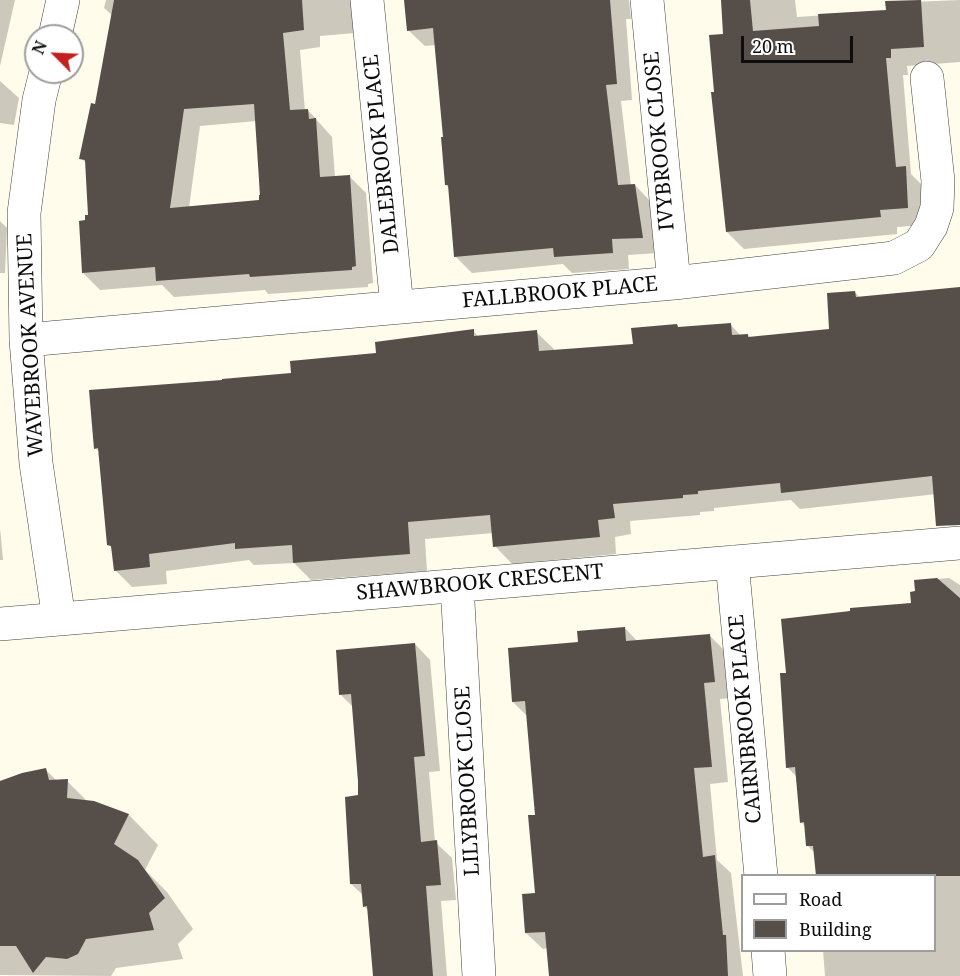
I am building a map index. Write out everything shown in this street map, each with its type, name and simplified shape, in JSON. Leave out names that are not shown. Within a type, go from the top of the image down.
[{"type":"street","points":[[57,24],[63,0]]},
{"type":"street","name":"DALEBROOK PLACE","points":[[367,0],[397,307]]},
{"type":"street","name":"IVYBROOK CLOSE","points":[[647,0],[674,283]]},
{"type":"street","name":"FALLBROOK PLACE","points":[[27,340],[674,283],[894,258],[919,245],[932,226],[938,208],[938,181],[927,78]]},
{"type":"street","name":"WAVEBROOK AVENUE","points":[[43,84],[24,213],[27,340],[36,463],[59,619]]},
{"type":"street","name":"SHAWBROOK CRESCENT","points":[[0,624],[960,543]]},
{"type":"street","name":"CAIRNBROOK PLACE","points":[[732,562],[761,874]]},
{"type":"street","name":"LILYBROOK CLOSE","points":[[457,585],[479,976]]},
{"type":"street","points":[[768,952],[770,976]]},
{"type":"building","points":[[114,0],[302,0],[304,30],[283,33],[290,110],[308,109],[309,119],[316,118],[320,177],[350,175],[356,266],[352,267],[352,270],[156,281],[155,267],[82,273],[79,221],[85,220],[85,215],[88,215],[85,160],[79,159],[91,103],[95,104]],"holes":[[[254,104],[259,200],[170,208],[184,109]]]},
{"type":"building","points":[[404,0],[610,0],[617,84],[606,85],[618,185],[635,184],[643,238],[612,239],[613,253],[554,257],[553,248],[454,257],[448,185],[445,185],[433,28],[407,31]]},
{"type":"building","points":[[721,0],[750,0],[753,31],[819,26],[818,14],[886,10],[885,1],[921,0],[924,47],[891,49],[891,58],[886,58],[896,167],[906,166],[908,208],[880,210],[881,217],[726,232],[711,92],[714,92],[709,35],[723,34]]},
{"type":"building","points":[[960,287],[960,525],[936,526],[932,476],[781,493],[780,483],[698,491],[698,494],[683,495],[683,498],[613,504],[615,518],[598,520],[600,537],[493,547],[490,515],[408,522],[410,554],[293,563],[292,545],[235,549],[235,543],[149,554],[150,567],[114,571],[111,546],[107,545],[98,448],[94,449],[89,390],[291,373],[290,361],[376,353],[375,342],[474,329],[474,336],[537,330],[539,351],[633,344],[631,328],[677,324],[678,327],[731,323],[732,335],[748,334],[748,337],[829,329],[827,293],[855,291],[856,297]]},
{"type":"building","points":[[937,578],[960,598],[960,876],[816,874],[813,846],[806,846],[804,822],[800,823],[795,767],[786,768],[780,673],[786,673],[781,619],[850,611],[850,608],[911,603],[910,592],[915,591],[914,580]]},
{"type":"building","points":[[625,627],[626,641],[710,634],[715,682],[704,683],[712,767],[694,768],[703,857],[715,855],[723,935],[726,935],[728,976],[549,976],[545,932],[525,933],[522,894],[535,893],[528,815],[535,815],[525,701],[512,702],[508,648],[578,642],[577,631]]},
{"type":"building","points":[[415,643],[425,756],[414,757],[421,842],[437,840],[441,885],[426,886],[433,976],[373,976],[367,906],[363,907],[361,884],[350,884],[345,797],[358,795],[358,781],[351,694],[339,695],[336,650]]},
{"type":"building","points":[[46,768],[49,780],[68,779],[67,798],[94,801],[129,814],[114,844],[138,860],[165,898],[149,913],[154,930],[86,939],[78,954],[67,959],[46,957],[33,973],[16,946],[0,946],[0,781]]}]
